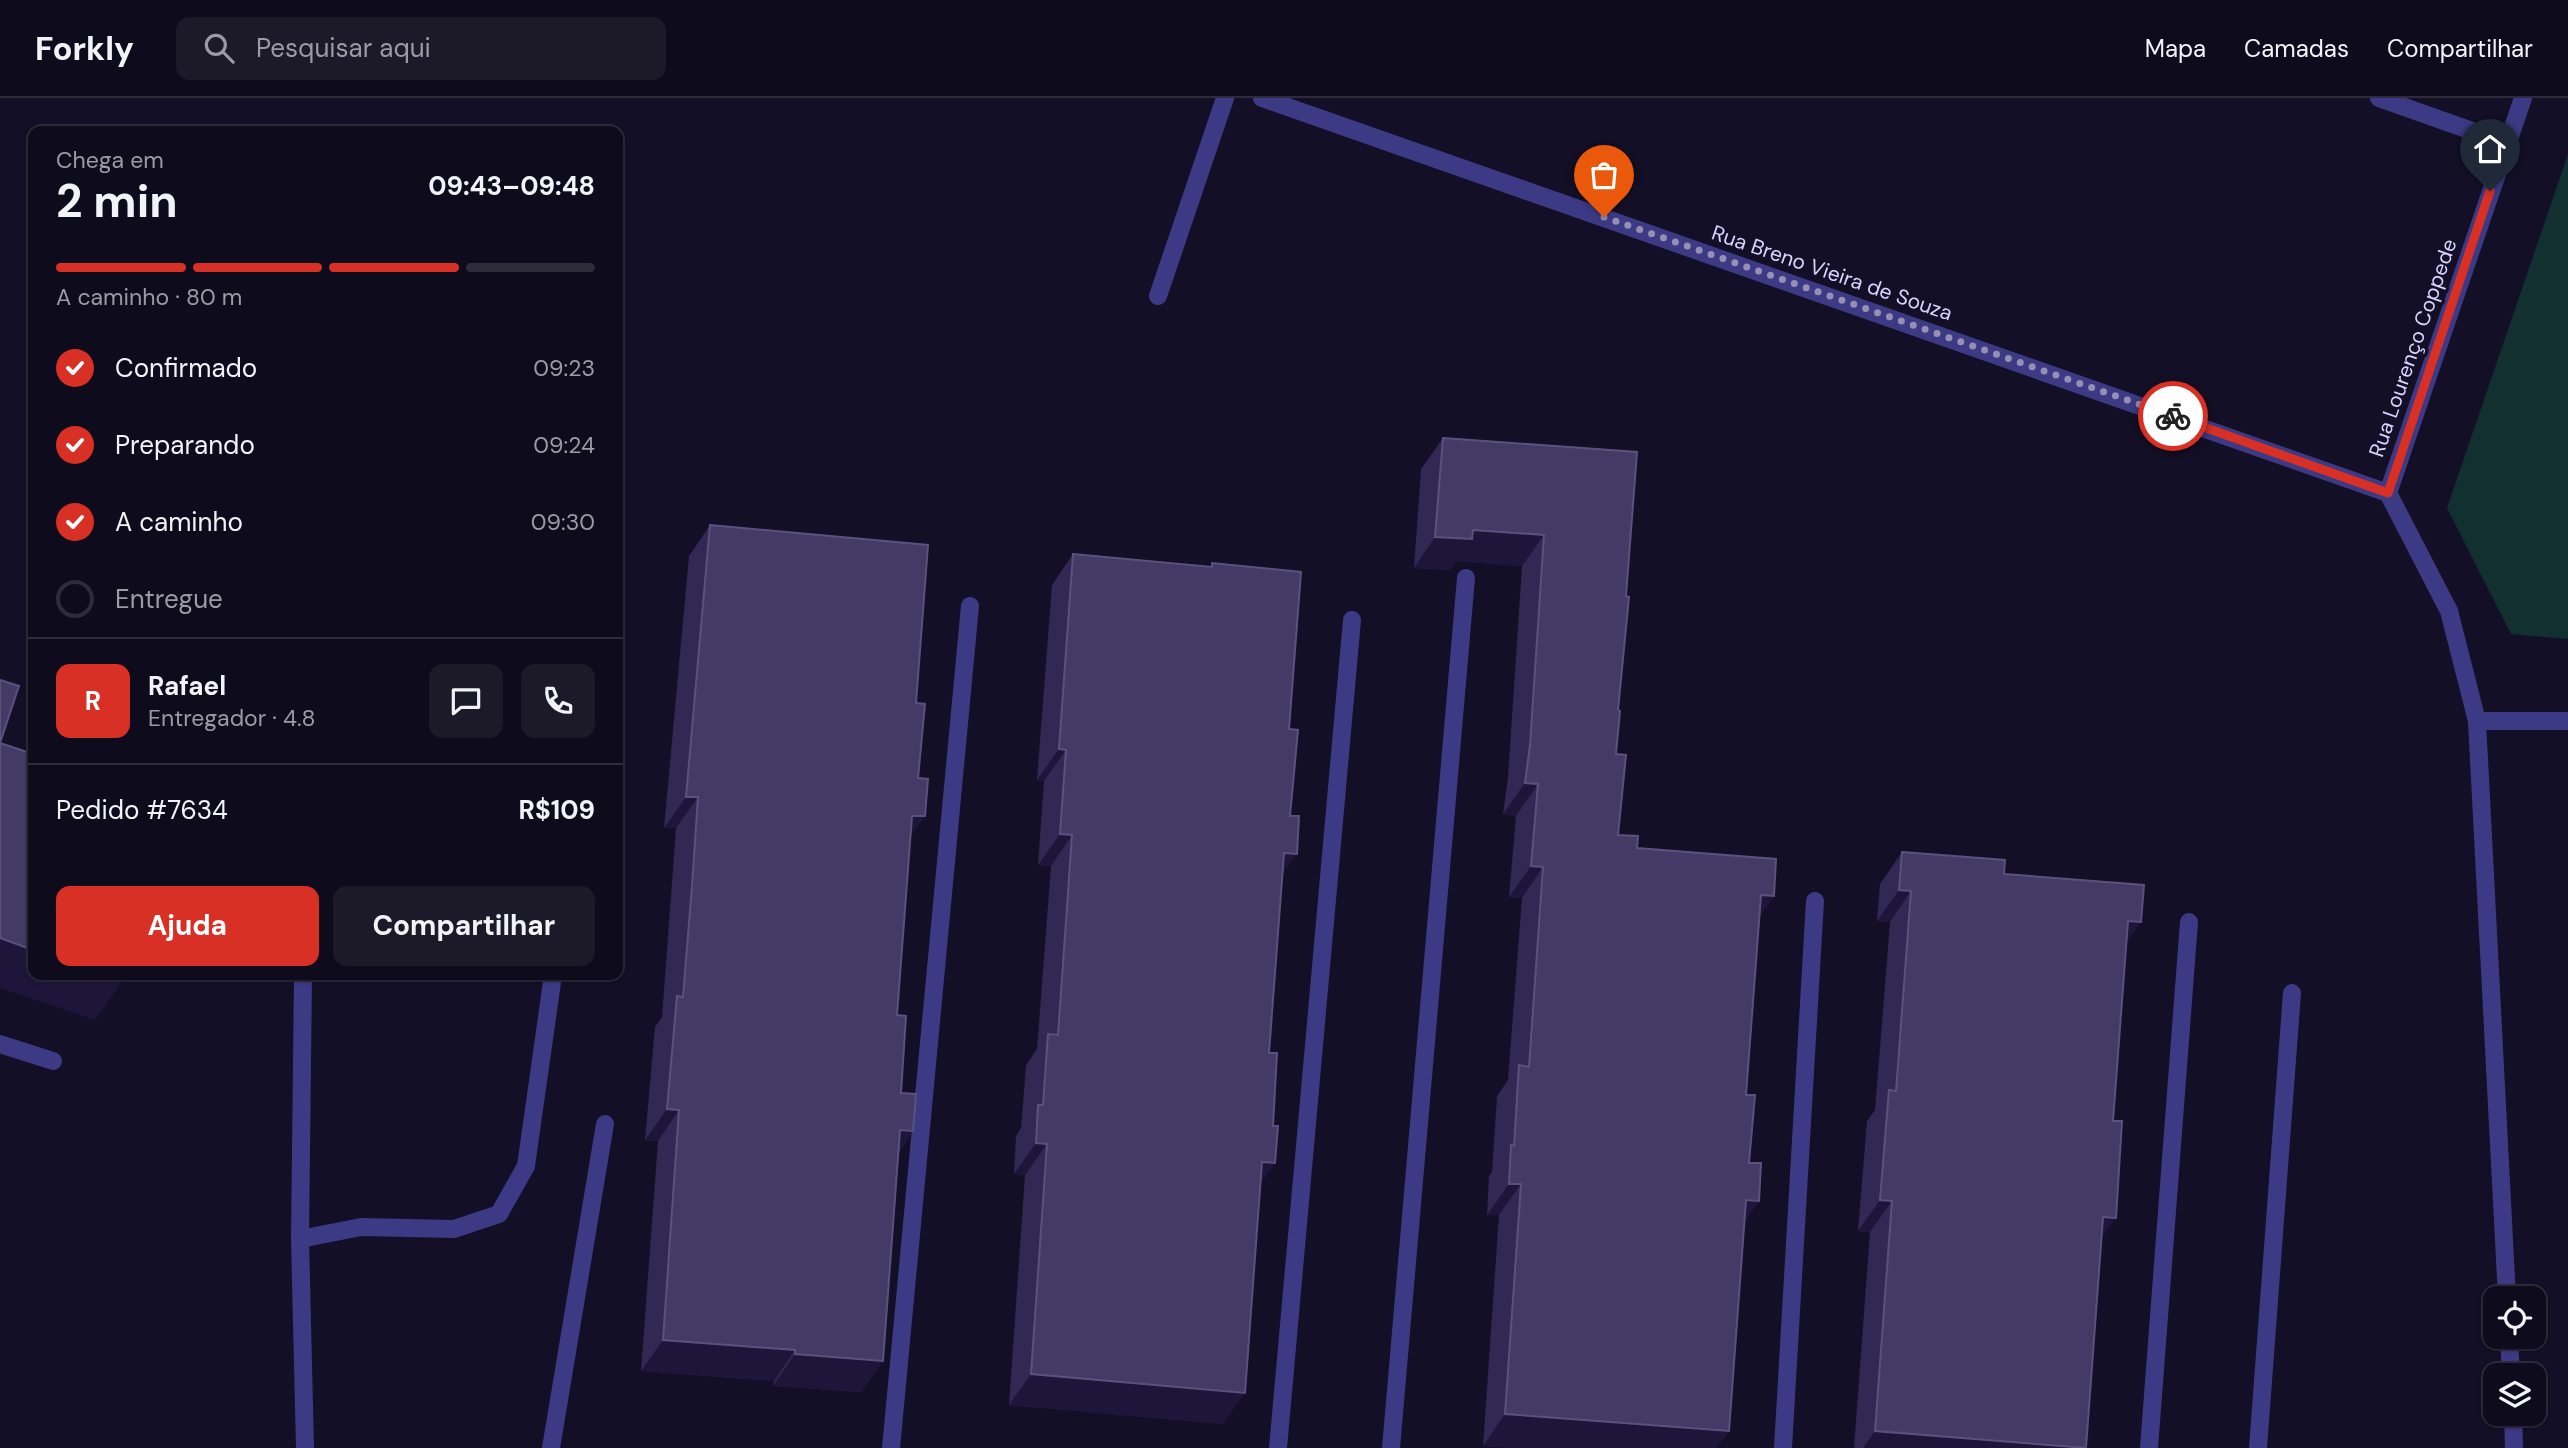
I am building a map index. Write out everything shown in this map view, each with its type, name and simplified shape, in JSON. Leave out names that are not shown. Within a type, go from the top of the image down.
[{"type":"street","points":[[1158,296],[1224,98]]},
{"type":"street","name":"Rua Breno Vieira de Souza","points":[[1262,98],[2388,493]]},
{"type":"street","points":[[2379,98],[2507,143]]},
{"type":"street","name":"Rua Lourenço Coppede","points":[[2388,493],[2523,98]]},
{"type":"street","points":[[2388,493],[2449,611],[2477,721],[2506,1286]]},
{"type":"street","points":[[1391,1448],[1466,578]]},
{"type":"street","points":[[891,1448],[970,606]]},
{"type":"street","points":[[1278,1448],[1352,620]]},
{"type":"street","points":[[2477,721],[2568,721]]},
{"type":"street","points":[[1783,1448],[1815,901]]},
{"type":"street","points":[[2150,1448],[2189,922]]},
{"type":"street","points":[[303,980],[300,1239],[305,1448]]},
{"type":"street","points":[[300,1239],[360,1227],[454,1229],[499,1214],[526,1166],[552,980]]},
{"type":"street","points":[[2258,1448],[2292,993]]},
{"type":"street","points":[[0,1044],[53,1061]]},
{"type":"street","points":[[551,1448],[605,1124]]},
{"type":"street","points":[[2513,1426],[2514,1448]]},
{"type":"green space","points":[[2568,154],[2568,639],[2511,634],[2447,508]]},
{"type":"building","points":[[1443,438],[1637,452],[1626,596],[1629,597],[1618,710],[1616,754],[1626,755],[1618,835],[1638,836],[1637,848],[1776,859],[1774,896],[1761,895],[1746,1095],[1755,1095],[1749,1163],[1761,1163],[1759,1201],[1746,1200],[1729,1431],[1505,1414],[1521,1184],[1509,1184],[1511,1145],[1514,1146],[1519,1065],[1529,1067],[1543,867],[1531,866],[1538,784],[1525,783],[1544,535],[1473,530],[1472,539],[1435,537]]},
{"type":"building","points":[[710,525],[928,545],[916,703],[925,704],[918,778],[928,779],[925,816],[912,816],[897,1015],[906,1016],[901,1093],[916,1094],[913,1131],[900,1130],[883,1361],[795,1354],[795,1350],[663,1340],[679,1110],[667,1109],[677,996],[683,997],[692,886],[698,797],[686,797]]},
{"type":"building","points":[[1073,554],[1301,572],[1289,729],[1298,730],[1290,816],[1299,816],[1297,854],[1284,853],[1269,1053],[1277,1053],[1273,1126],[1278,1126],[1275,1163],[1262,1162],[1245,1393],[1031,1374],[1047,1144],[1036,1143],[1038,1105],[1043,1105],[1048,1034],[1058,1035],[1072,835],[1060,834],[1066,750],[1059,749]]},
{"type":"building","points":[[0,680],[19,686],[0,743]]},
{"type":"building","points":[[0,743],[28,752],[28,948],[0,938]]},
{"type":"building","points":[[1902,852],[2005,860],[2004,874],[2144,885],[2141,922],[2128,921],[2113,1121],[2122,1121],[2116,1218],[2103,1217],[2086,1448],[1875,1431],[1892,1201],[1880,1200],[1889,1090],[1896,1091],[1911,891],[1899,890]]},
{"type":"way so far","points":[[1604,217],[2173,416]]},
{"type":"route","points":[[2173,416],[2388,493],[2490,191]]}]
